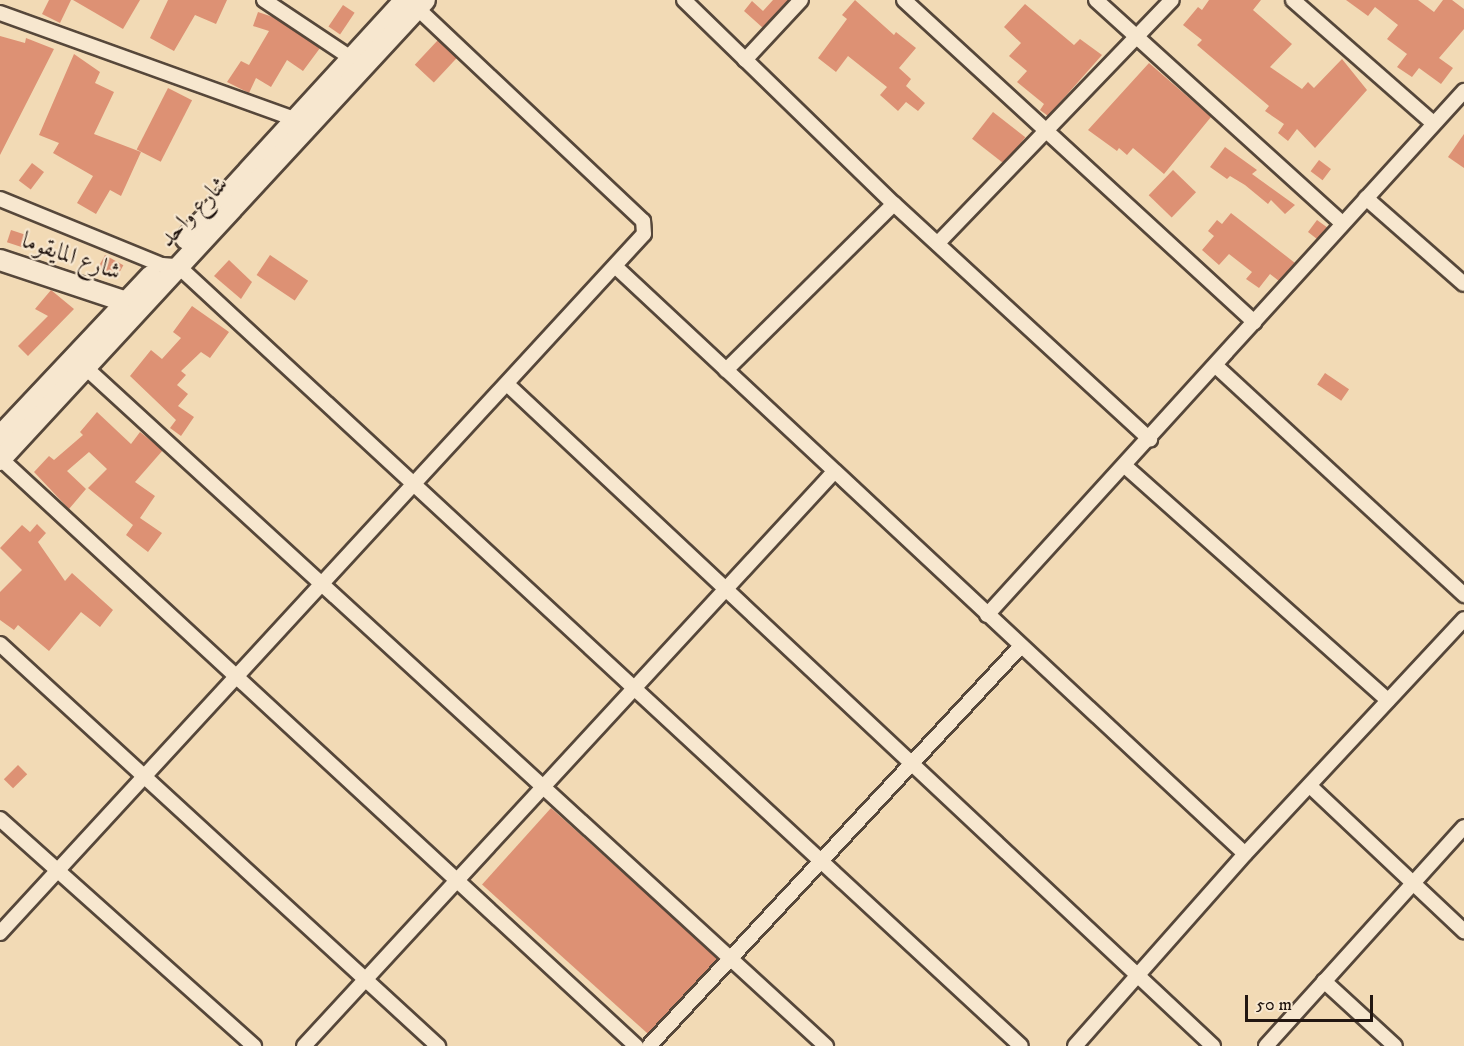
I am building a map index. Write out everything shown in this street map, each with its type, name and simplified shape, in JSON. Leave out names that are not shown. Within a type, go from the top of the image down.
[{"type":"street","points":[[264,0],[351,58]]},
{"type":"street","points":[[684,0],[894,204],[1150,439]]},
{"type":"street","points":[[745,60],[801,0]]},
{"type":"street","points":[[904,0],[1254,322]]},
{"type":"street","points":[[1096,0],[1342,223]]},
{"type":"street","points":[[938,243],[1048,133],[1172,0]]},
{"type":"street","points":[[1293,0],[1434,123]]},
{"type":"street","points":[[0,933],[59,872],[644,234],[643,220],[416,3]]},
{"type":"street","name":"شارع واحد","points":[[170,265],[295,119],[351,58],[416,3]]},
{"type":"street","name":"شارع واحد","points":[[0,436],[133,305],[416,3]]},
{"type":"street","points":[[0,13],[295,119]]},
{"type":"street","points":[[987,615],[1150,439],[1342,223],[1464,91]]},
{"type":"street","points":[[1366,198],[1464,284]]},
{"type":"street","points":[[0,199],[170,265],[414,485],[1021,1046]]},
{"type":"street","points":[[726,370],[894,204]]},
{"type":"street","name":"شارع المايقوما","points":[[0,260],[133,305]]},
{"type":"street","points":[[616,267],[833,472],[1245,854]]},
{"type":"street","name":"شارع واحد","points":[[1,460],[86,368],[133,305]]},
{"type":"street","points":[[1216,366],[1464,595]]},
{"type":"street","points":[[86,368],[732,957],[826,1046]]},
{"type":"street","points":[[507,384],[915,763],[1213,1046]]},
{"type":"street","points":[[1,460],[460,879],[636,1046]]},
{"type":"street","points":[[1125,466],[1388,700]]},
{"type":"street","points":[[304,1046],[546,787],[634,687],[833,472]]},
{"type":"street","points":[[1075,1046],[1245,854],[1464,619]]},
{"type":"street","points":[[0,644],[438,1046]]},
{"type":"street","points":[[649,1046],[1022,646]]},
{"type":"street","points":[[1310,786],[1464,931]]},
{"type":"street","points":[[0,819],[254,1046]]},
{"type":"street","points":[[1266,1046],[1464,827]]},
{"type":"street","points":[[1324,981],[1395,1046]]},
{"type":"building","points":[[49,0],[71,0],[60,23],[42,14]]},
{"type":"building","points":[[73,0],[140,0],[123,29]]},
{"type":"building","points":[[168,0],[227,0],[216,24],[195,15],[174,51],[150,38]]},
{"type":"building","points":[[773,0],[789,0],[763,28],[744,11],[752,1],[763,11]]},
{"type":"building","points":[[855,0],[894,35],[896,32],[916,48],[899,68],[911,79],[906,86],[925,103],[918,111],[906,102],[898,111],[880,95],[887,87],[848,56],[836,72],[818,58],[847,19],[842,15]]},
{"type":"building","points":[[1209,0],[1261,0],[1253,10],[1292,44],[1270,67],[1302,89],[1308,82],[1314,88],[1342,59],[1367,90],[1315,148],[1297,129],[1288,141],[1278,133],[1284,124],[1265,111],[1269,106],[1197,45],[1202,40],[1183,25],[1198,7],[1202,10]]},
{"type":"building","points":[[1346,0],[1418,0],[1434,12],[1443,0],[1452,0],[1464,9],[1464,29],[1439,58],[1453,68],[1441,84],[1419,68],[1412,77],[1397,67],[1407,54],[1387,39],[1398,25],[1375,7],[1368,16]]},
{"type":"building","points":[[1025,4],[1074,45],[1080,39],[1102,55],[1048,116],[1040,110],[1044,104],[1017,82],[1027,71],[1009,56],[1021,43],[1004,27]]},
{"type":"building","points":[[343,5],[355,13],[340,34],[328,27]]},
{"type":"building","points":[[258,12],[273,17],[320,48],[303,71],[287,60],[271,87],[256,78],[249,93],[227,82],[241,61],[249,65],[269,31],[253,26]]},
{"type":"building","points":[[0,36],[25,43],[26,38],[54,49],[0,155]]},
{"type":"building","points":[[438,40],[457,58],[434,83],[415,65]]},
{"type":"building","points":[[74,54],[100,72],[95,83],[114,92],[94,134],[141,152],[121,196],[110,190],[96,214],[77,203],[93,176],[53,153],[59,143],[39,135]]},
{"type":"building","points":[[1149,63],[1211,117],[1164,174],[1133,148],[1127,155],[1119,148],[1117,151],[1088,130]]},
{"type":"building","points":[[168,88],[192,100],[161,162],[137,149]]},
{"type":"building","points":[[993,112],[1025,137],[1004,164],[972,139]]},
{"type":"building","points":[[1464,134],[1464,168],[1448,157]]},
{"type":"building","points":[[1225,147],[1257,170],[1252,174],[1295,205],[1285,214],[1271,200],[1268,204],[1245,185],[1230,176],[1227,179],[1210,167]]},
{"type":"building","points":[[1319,160],[1331,169],[1323,180],[1311,171]]},
{"type":"building","points":[[32,163],[44,172],[31,190],[19,181]]},
{"type":"building","points":[[1173,170],[1196,192],[1172,217],[1149,195]]},
{"type":"building","points":[[1231,213],[1295,263],[1279,281],[1270,274],[1259,288],[1246,279],[1252,272],[1229,254],[1219,265],[1202,250],[1214,236],[1208,231],[1217,220],[1222,224]]},
{"type":"building","points":[[1317,220],[1328,228],[1317,239],[1308,232]]},
{"type":"building","points":[[11,230],[26,235],[22,247],[7,242]]},
{"type":"building","points":[[105,255],[123,265],[116,279],[97,269]]},
{"type":"building","points":[[270,255],[308,281],[295,301],[257,275]]},
{"type":"building","points":[[229,260],[252,282],[241,299],[214,276]]},
{"type":"building","points":[[51,290],[74,309],[28,356],[18,346],[48,316],[35,309]]},
{"type":"building","points":[[192,306],[229,332],[210,358],[201,352],[181,371],[186,375],[177,385],[188,394],[178,406],[194,417],[181,436],[170,428],[176,420],[130,376],[151,350],[162,359],[181,338],[173,332]]},
{"type":"building","points":[[1325,373],[1349,389],[1341,401],[1317,385]]},
{"type":"building","points":[[97,412],[131,444],[140,432],[163,450],[135,482],[155,496],[140,518],[162,533],[148,552],[126,535],[133,525],[88,488],[107,469],[89,452],[67,471],[86,489],[69,509],[34,472],[49,456],[54,460],[83,435],[80,432]]},
{"type":"building","points":[[37,524],[46,533],[38,542],[65,581],[72,573],[113,610],[100,627],[81,612],[49,651],[18,625],[14,630],[0,620],[0,592],[22,570],[0,548],[22,525],[30,532]]},
{"type":"building","points":[[18,765],[27,774],[13,788],[4,779]]},
{"type":"building","points":[[551,808],[718,959],[649,1035],[482,885]]}]
